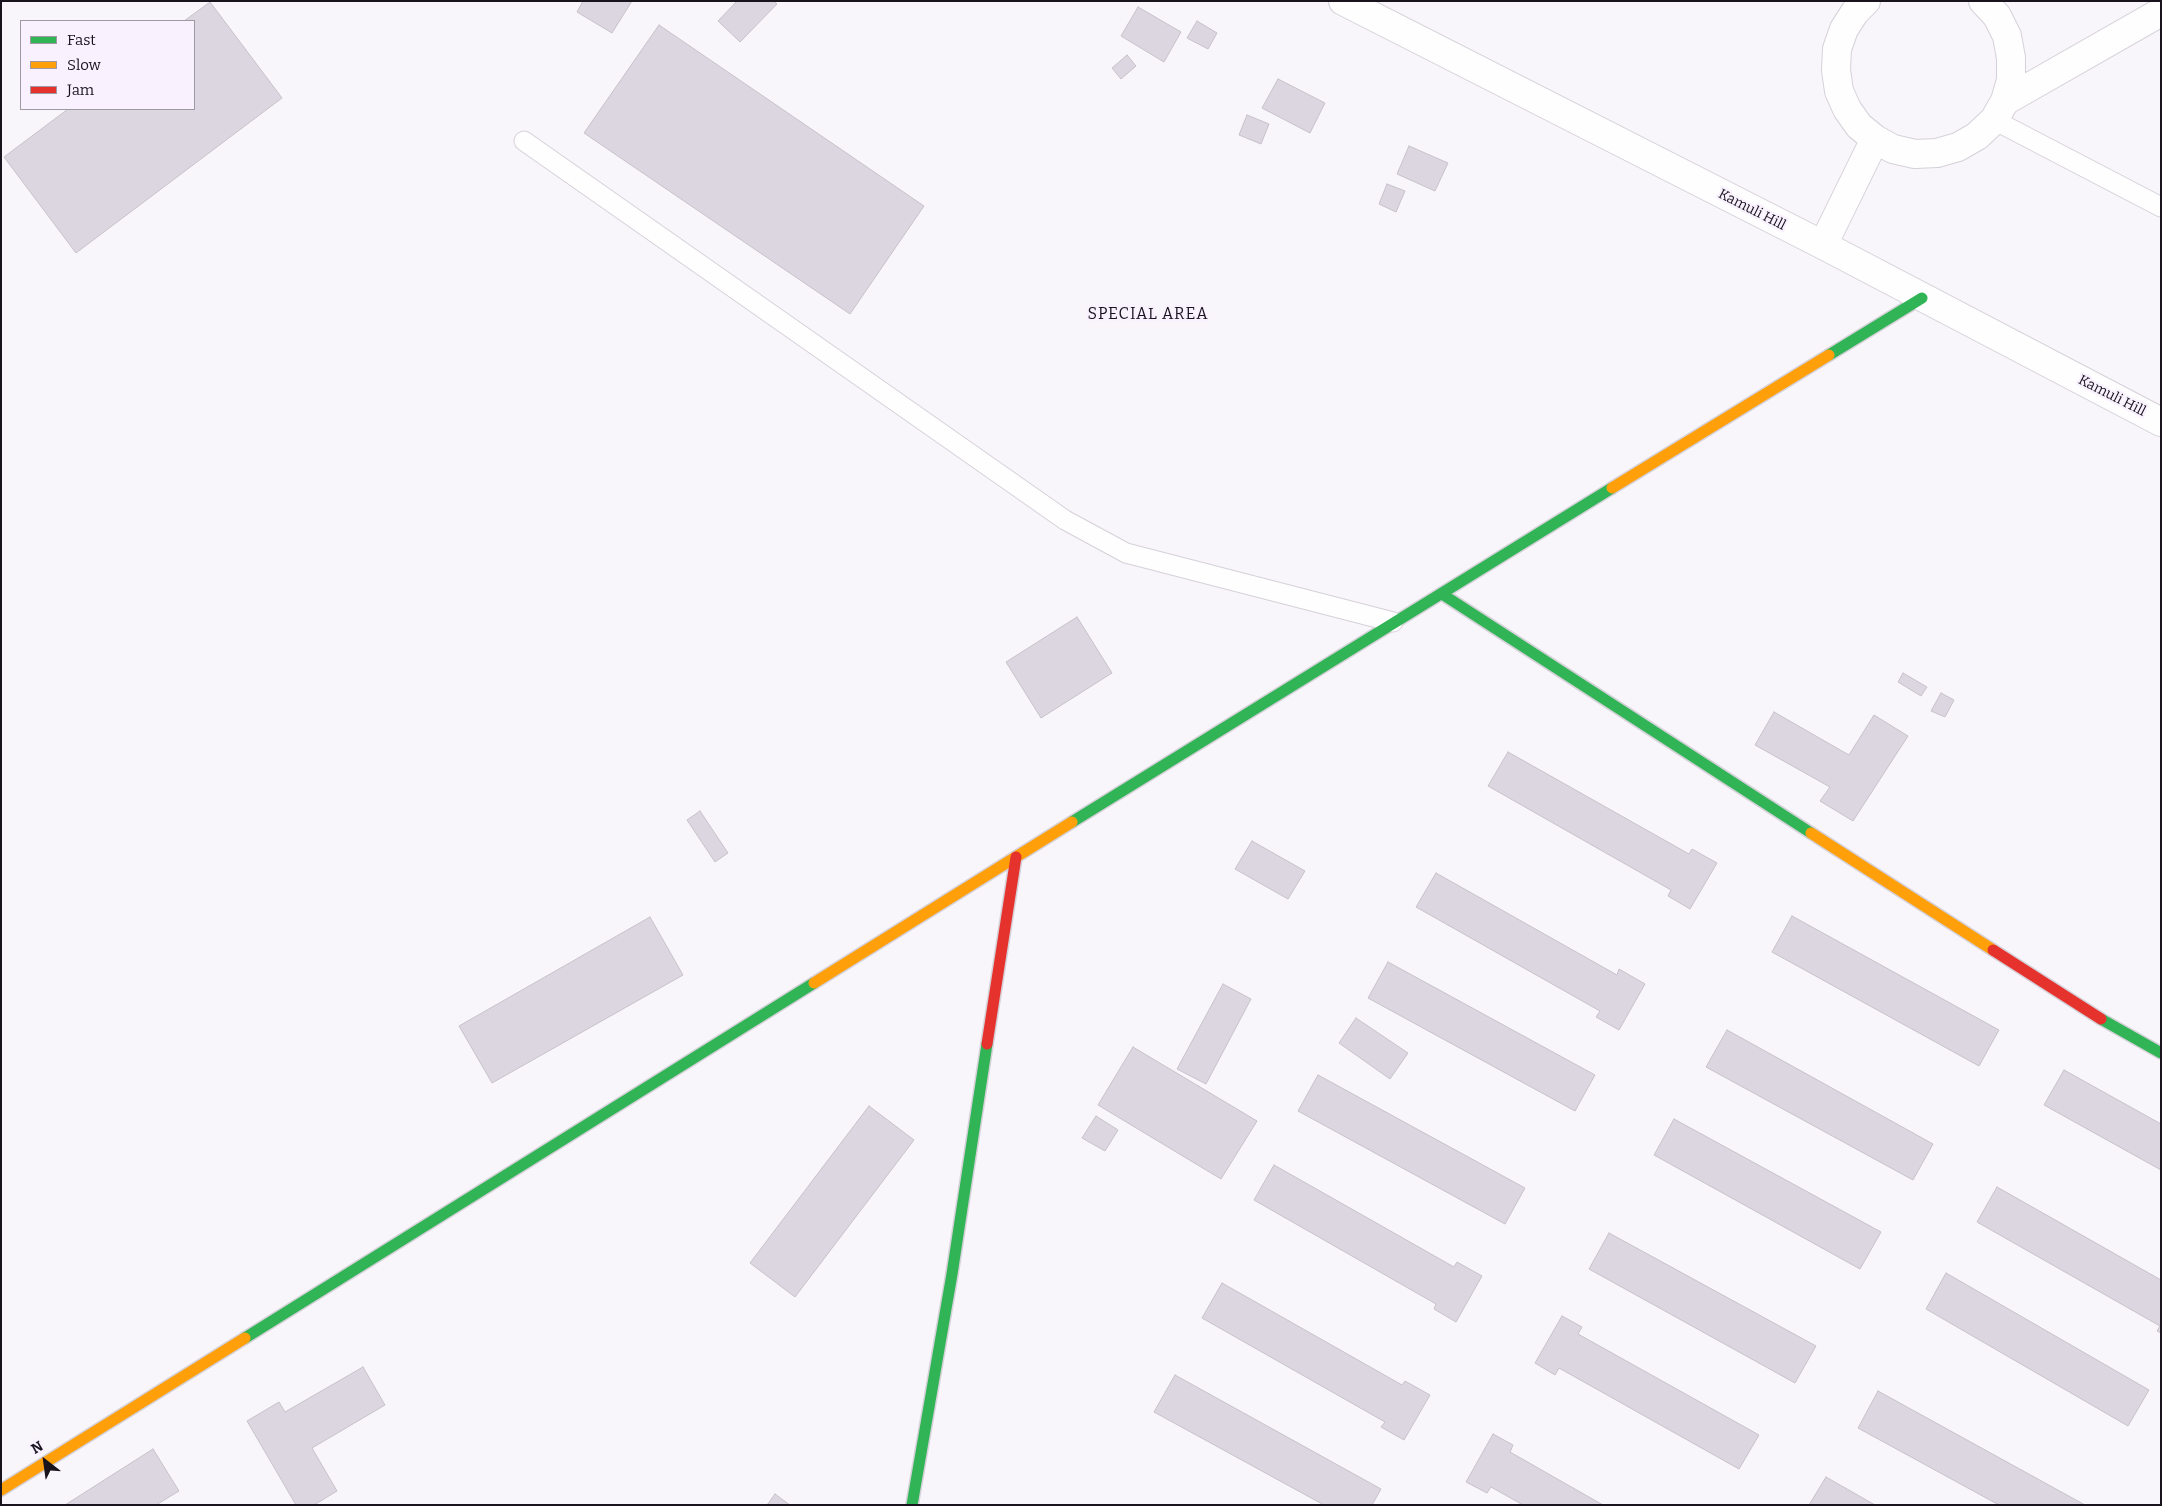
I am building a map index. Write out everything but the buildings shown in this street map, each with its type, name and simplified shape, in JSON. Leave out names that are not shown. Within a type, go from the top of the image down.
[{"type":"street","name":"Kamuli Hill","points":[[1342,1],[1823,245],[2161,422]]},
{"type":"street","points":[[1866,1],[1855,12],[1844,29],[1838,49],[1836,70],[1839,91],[1847,109],[1859,126],[1875,140],[1893,149],[1915,154],[1937,153],[1958,147],[1971,140],[1999,110],[2161,12]]},
{"type":"street","points":[[1983,1],[2000,23],[2007,36],[2012,58],[2011,80],[1999,110]]},
{"type":"street","points":[[1823,245],[1875,140]]},
{"type":"street","points":[[1,1490],[1393,622],[1442,594],[1922,298]]},
{"type":"street","points":[[1442,594],[2088,1012],[2161,1053]]},
{"type":"street","points":[[912,1505],[952,1274],[1016,857]]},
{"type":"lane","points":[[1999,110],[2161,207]]},
{"type":"lane","points":[[524,141],[1065,520],[1126,553],[1393,622]]},
{"type":"traffic: fast","points":[[1829,355],[1922,298]]},
{"type":"traffic: fast","points":[[1072,822],[1612,488]]},
{"type":"traffic: fast","points":[[1442,594],[1811,833]]},
{"type":"traffic: fast","points":[[245,1338],[814,983]]},
{"type":"traffic: fast","points":[[2101,1019],[2161,1053]]},
{"type":"traffic: fast","points":[[912,1505],[952,1274],[987,1044]]},
{"type":"traffic: slow","points":[[1612,488],[1829,355]]},
{"type":"traffic: slow","points":[[814,983],[1072,822]]},
{"type":"traffic: slow","points":[[1811,833],[1993,950]]},
{"type":"traffic: slow","points":[[1,1490],[245,1338]]},
{"type":"traffic: jam","points":[[987,1044],[1016,857]]},
{"type":"traffic: jam","points":[[1993,950],[2101,1019]]},
{"type":"district","name":"SPECIAL AREA","points":[[1148,315]]}]
